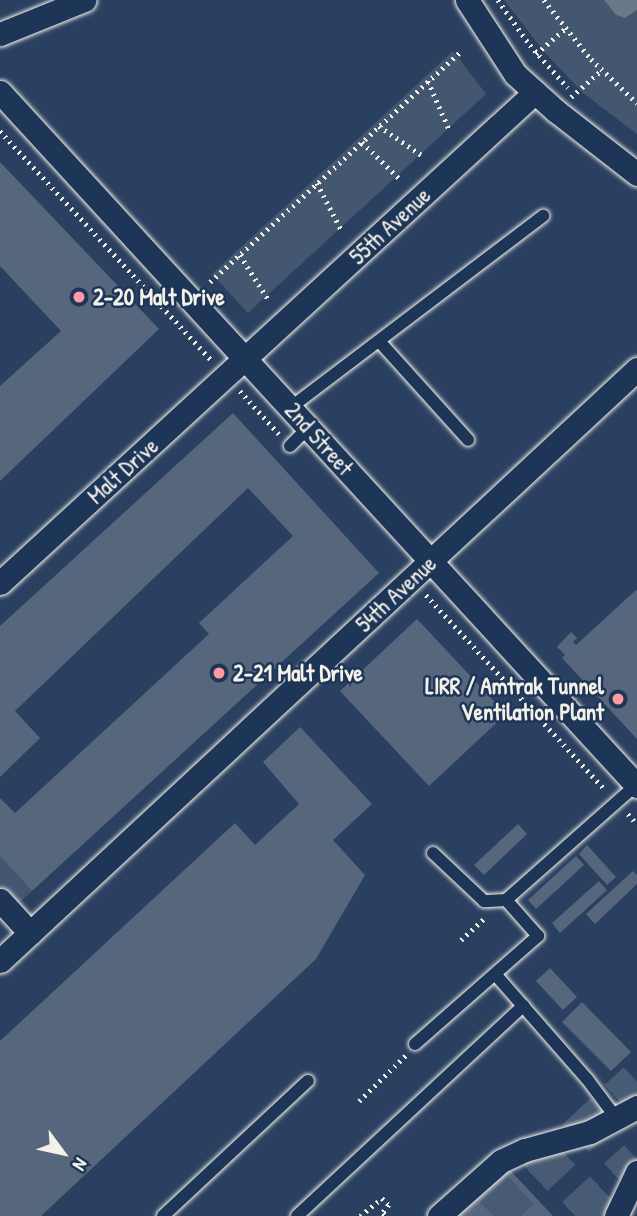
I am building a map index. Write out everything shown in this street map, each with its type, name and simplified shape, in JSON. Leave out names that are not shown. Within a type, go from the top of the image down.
[{"type":"street","points":[[0,34],[84,0]]},
{"type":"street","points":[[467,0],[514,74],[637,174]]},
{"type":"street","name":"2nd Street","points":[[0,92],[636,786]]},
{"type":"street","name":"55th Avenue","points":[[246,359],[535,92]]},
{"type":"street","name":"Malt Drive","points":[[0,583],[246,359]]},
{"type":"street","name":"54th Avenue","points":[[0,961],[637,369]]},
{"type":"street","points":[[0,900],[30,933]]},
{"type":"street","points":[[439,1216],[501,1161],[525,1150],[572,1138],[617,1119],[637,1107]]},
{"type":"street","points":[[616,1216],[637,1172]]},
{"type":"lane","points":[[290,408],[542,216]]},
{"type":"lane","points":[[379,341],[468,440]]},
{"type":"lane","points":[[290,446],[308,428]]},
{"type":"lane","points":[[433,853],[484,901],[506,900],[636,786]]},
{"type":"lane","points":[[415,1044],[538,936],[506,900]]},
{"type":"lane","points":[[495,974],[617,1119]]},
{"type":"lane","points":[[297,1216],[523,1006]]},
{"type":"lane","points":[[163,1216],[308,1082]]},
{"type":"path","points":[[498,0],[537,53],[574,94]]},
{"type":"path","points":[[546,0],[565,29],[637,103]]},
{"type":"path","points":[[530,62],[565,29]]},
{"type":"path","points":[[210,282],[461,51]]},
{"type":"path","points":[[567,100],[602,70]]},
{"type":"path","points":[[428,81],[450,131]]},
{"type":"path","points":[[379,126],[423,156]]},
{"type":"path","name":"2nd Street","points":[[0,131],[290,446]]},
{"type":"path","points":[[362,142],[398,178]]},
{"type":"path","points":[[317,184],[342,231]]},
{"type":"path","points":[[240,255],[268,299]]},
{"type":"path","points":[[413,579],[637,824]]},
{"type":"path","points":[[461,940],[491,913]]},
{"type":"path","points":[[359,1101],[415,1044]]},
{"type":"path","points":[[360,1216],[382,1198],[389,1205],[383,1213],[386,1216]]},
{"type":"shaded area","points":[[504,0],[604,0],[616,15],[625,18],[637,10],[637,134],[583,93],[546,54]]},
{"type":"shaded area","points":[[604,0],[637,0],[637,10],[625,18],[616,15]]},
{"type":"shaded area","points":[[453,51],[486,94],[248,313],[212,274]]},
{"type":"shaded area","points":[[0,856],[32,891],[0,920]]},
{"type":"building","name":"2-20 Malt Drive","points":[[0,162],[159,329],[0,481],[0,386],[61,331],[0,266]]},
{"type":"building","name":"2-21 Malt Drive","points":[[233,413],[379,573],[32,891],[0,856],[0,798],[15,813],[209,634],[199,623],[293,536],[248,488],[15,711],[40,738],[0,777],[0,626]]},
{"type":"building","name":"LIRR / Amtrak Tunnel Ventilation Plant","points":[[636,590],[637,739],[562,658],[565,655],[557,647],[571,632],[577,638],[573,642],[576,645]]},
{"type":"building","points":[[417,619],[506,714],[429,786],[340,691]]},
{"type":"building","points":[[300,727],[372,804],[333,840],[365,875],[316,959],[41,1216],[0,1216],[0,1041],[235,823],[255,845],[299,804],[263,762]]},
{"type":"building","points":[[518,824],[527,834],[484,875],[474,865]]},
{"type":"building","points":[[587,845],[616,877],[607,885],[579,854]]},
{"type":"building","points":[[576,856],[584,865],[536,909],[528,900]]},
{"type":"building","points":[[633,871],[637,875],[637,884],[595,924],[586,914]]},
{"type":"building","points":[[599,881],[607,890],[560,933],[552,923]]},
{"type":"building","points":[[550,968],[577,997],[563,1010],[536,981]]},
{"type":"building","points":[[582,1002],[631,1052],[611,1071],[562,1022]]},
{"type":"building","points":[[507,1167],[553,1216],[455,1216]]},
{"type":"tunnel","points":[[493,1216],[637,1081]]},
{"type":"tunnel","points":[[575,1216],[637,1159]]},
{"type":"place","name":"2-20 Malt Drive","points":[[79,297]]},
{"type":"place","name":"2-21 Malt Drive","points":[[219,673]]},
{"type":"place","name":"LIRR / Amtrak Tunnel Ventilation Plant","points":[[618,699]]}]
